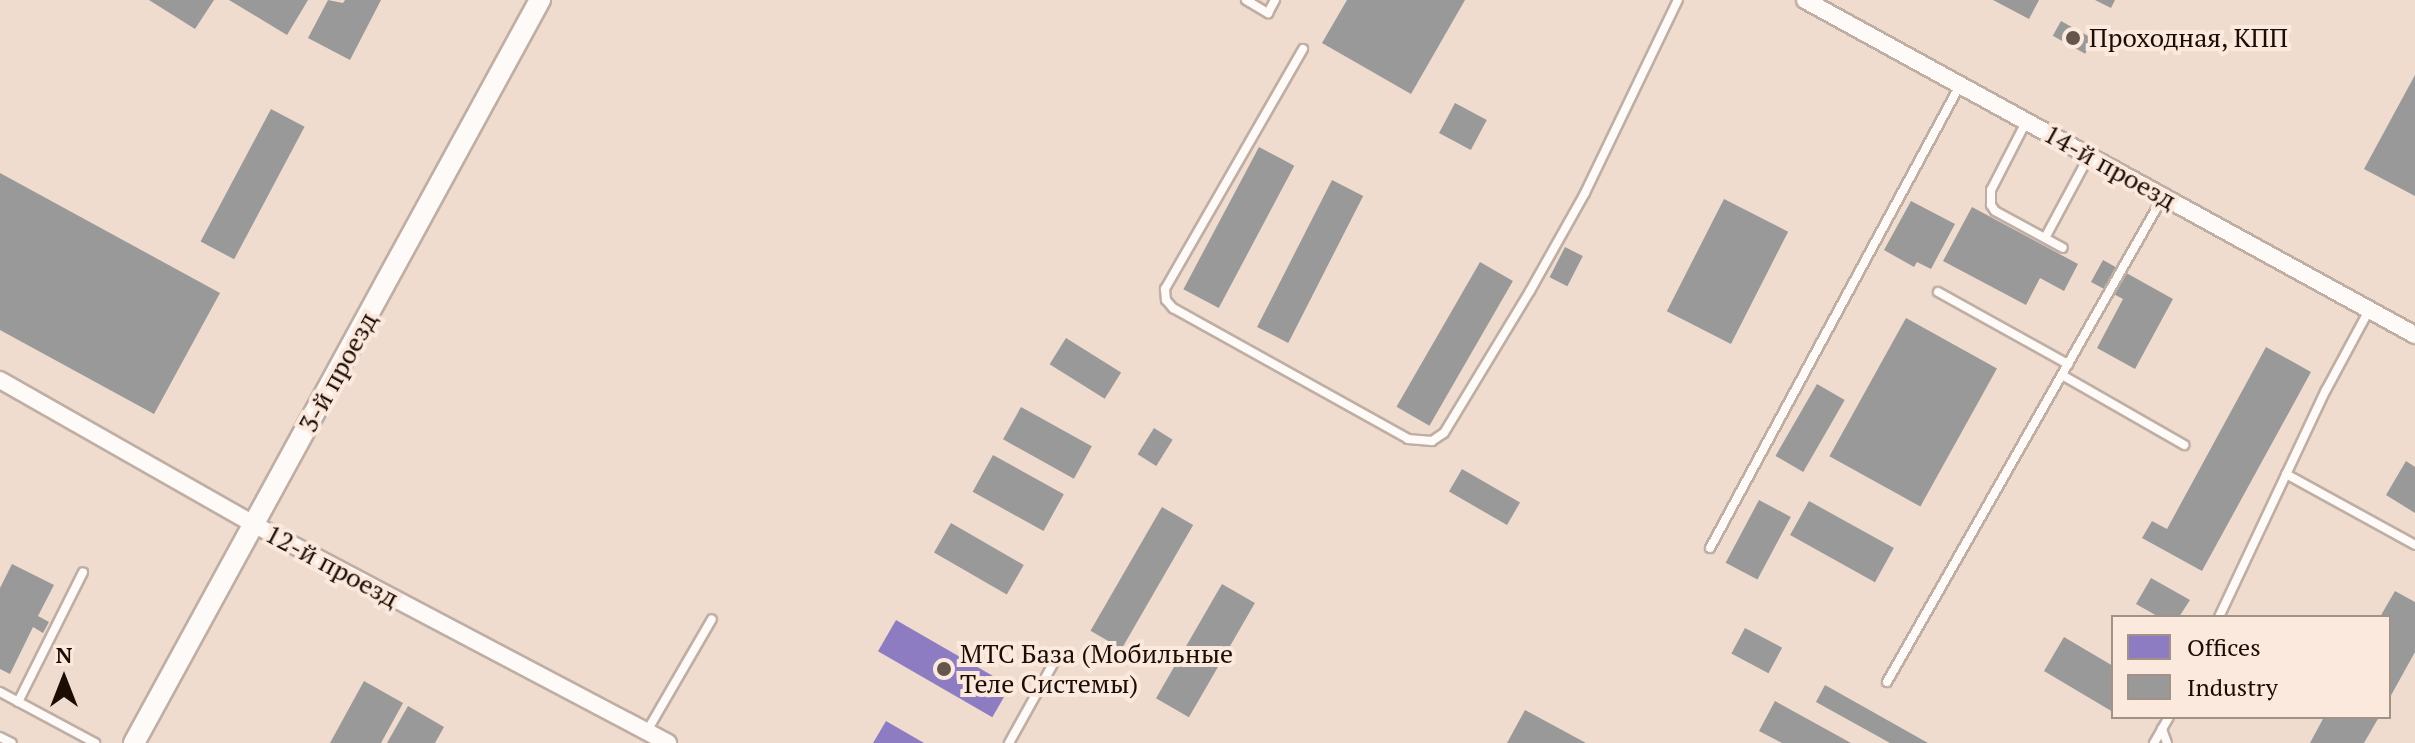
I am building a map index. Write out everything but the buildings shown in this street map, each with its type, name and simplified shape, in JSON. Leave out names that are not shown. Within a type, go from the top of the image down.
[{"type":"street","name":"3-й проезд","points":[[134,743],[540,0]]},
{"type":"street","name":"14-й проезд","points":[[1805,0],[2415,335]]},
{"type":"street","name":"12-й проезд","points":[[0,380],[255,525],[668,743]]},
{"type":"lane","points":[[1246,0],[1268,13],[1275,0]]},
{"type":"lane","points":[[1303,49],[1165,289],[1166,300],[1173,308],[1408,439],[1432,441],[1444,433],[1585,193],[1678,0]]},
{"type":"lane","points":[[1710,548],[1960,85]]},
{"type":"lane","points":[[2026,121],[1990,197],[1995,211],[2063,248]]},
{"type":"lane","points":[[2045,238],[2089,156]]},
{"type":"lane","points":[[1887,682],[2164,197]]},
{"type":"lane","points":[[1938,292],[2068,364]]},
{"type":"lane","points":[[2220,615],[2286,474],[2369,310]]},
{"type":"lane","points":[[2062,375],[2184,445]]},
{"type":"lane","points":[[2286,474],[2415,545]]},
{"type":"lane","points":[[18,702],[83,572]]},
{"type":"lane","points":[[647,731],[712,619]]},
{"type":"lane","points":[[1009,743],[1058,655]]},
{"type":"lane","points":[[0,692],[95,743]]},
{"type":"lane","points":[[2154,743],[2168,719]]},
{"type":"lane","points":[[2162,729],[2167,743]]},
{"type":"lane","points":[[0,737],[12,743]]},
{"type":"place","name":"Проходная, КПП","points":[[2073,38]]},
{"type":"place","name":"МТС База (Мобильные Теле Системы)","points":[[944,669]]}]
